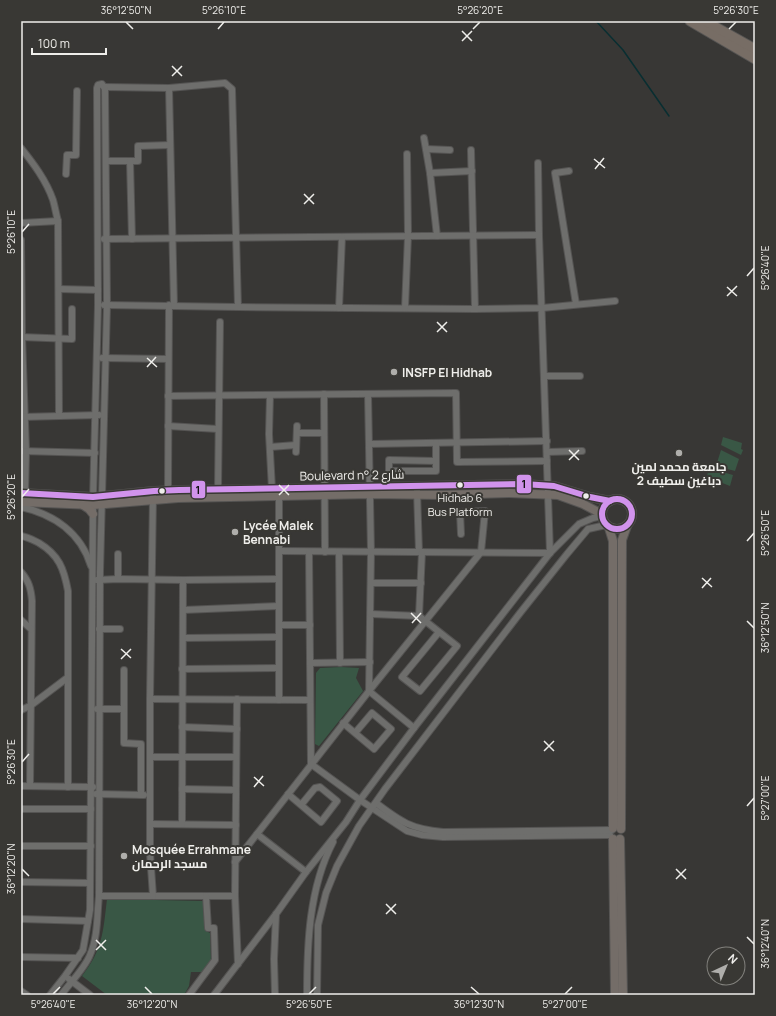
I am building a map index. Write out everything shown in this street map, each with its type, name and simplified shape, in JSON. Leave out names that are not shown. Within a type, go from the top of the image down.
[{"type":"highway","points":[[690,21],[755,59]]},
{"type":"highway","points":[[705,21],[755,49]]},
{"type":"main road","name":"Boulevard n° شارع 2","points":[[23,493],[96,504],[277,492],[417,490],[523,484],[610,501]]},
{"type":"main road","name":"Boulevard n° شارع 2","points":[[21,502],[83,506],[154,491],[218,489],[277,492]]},
{"type":"main road","name":"Boulevard n° شارع 2","points":[[548,490],[602,514]]},
{"type":"main road","points":[[615,995],[614,541],[602,514],[603,508],[610,501],[620,500],[628,505],[632,514],[622,540],[615,833],[623,995]]},
{"type":"main road","points":[[607,526],[618,530],[627,526]]},
{"type":"street","points":[[50,995],[84,950],[88,921],[91,846],[91,708],[96,504],[94,453],[98,305],[97,88],[100,84],[105,87],[168,88],[225,83],[232,89],[238,307]]},
{"type":"street","points":[[61,995],[84,966],[90,954],[95,935],[99,896],[99,629],[95,578],[96,504],[104,414],[107,305],[108,239],[105,87]]},
{"type":"street","points":[[168,88],[172,239],[172,305],[168,360],[168,490]]},
{"type":"street","points":[[66,174],[67,155],[76,155],[77,91]]},
{"type":"street","points":[[424,138],[430,173],[437,236]]},
{"type":"street","points":[[106,161],[138,161],[138,146],[170,145]]},
{"type":"street","points":[[21,148],[32,162],[46,185],[53,200],[58,221],[59,416]]},
{"type":"street","points":[[426,149],[450,150]]},
{"type":"street","points":[[471,150],[475,309]]},
{"type":"street","points":[[405,308],[408,236],[407,154]]},
{"type":"street","points":[[130,161],[132,239]]},
{"type":"street","points":[[538,163],[539,235],[550,553]]},
{"type":"street","points":[[98,171],[106,170]]},
{"type":"street","points":[[430,173],[472,171]]},
{"type":"street","points":[[569,171],[556,174],[576,304]]},
{"type":"street","points":[[21,223],[58,221]]},
{"type":"street","points":[[98,239],[539,235]]},
{"type":"street","points":[[339,308],[342,237]]},
{"type":"street","points":[[21,240],[23,493]]},
{"type":"street","points":[[58,289],[98,290]]},
{"type":"street","points":[[98,305],[475,309],[542,308],[615,301]]},
{"type":"street","points":[[22,337],[72,339],[72,309]]},
{"type":"street","points":[[218,489],[220,322]]},
{"type":"street","points":[[97,358],[168,360]]},
{"type":"street","points":[[544,376],[580,376]]},
{"type":"street","points":[[168,396],[456,393],[457,462],[547,461]]},
{"type":"street","points":[[324,394],[325,552]]},
{"type":"street","points":[[368,394],[371,490],[369,691]]},
{"type":"street","points":[[270,395],[270,447],[277,492],[279,552],[279,700]]},
{"type":"street","points":[[23,417],[104,414]]},
{"type":"street","points":[[168,426],[218,429]]},
{"type":"street","points":[[296,452],[297,426]]},
{"type":"street","points":[[297,433],[324,433]]},
{"type":"street","points":[[369,444],[547,441]]},
{"type":"street","points":[[436,443],[436,461],[436,471],[389,471],[389,460],[436,461]]},
{"type":"street","points":[[270,447],[296,445]]},
{"type":"street","points":[[23,451],[94,453]]},
{"type":"street","points":[[547,452],[582,451]]},
{"type":"street","points":[[417,490],[421,552],[419,616]]},
{"type":"street","points":[[153,896],[150,824],[150,698],[151,580],[154,491]]},
{"type":"street","points":[[21,507],[43,513],[62,524],[71,532],[85,552],[95,578]]},
{"type":"street","points":[[235,862],[343,723],[481,552],[485,511],[460,512],[461,534]]},
{"type":"street","points":[[214,995],[306,872],[341,828],[414,728],[550,553],[579,524],[602,514]]},
{"type":"street","points":[[317,995],[318,925],[326,893],[337,866],[359,826],[520,613],[588,528],[607,526]]},
{"type":"street","points":[[21,536],[26,536],[35,541],[54,555],[61,565],[68,590],[68,787]]},
{"type":"street","points":[[279,552],[550,553]]},
{"type":"street","points":[[309,552],[311,764]]},
{"type":"street","points":[[339,552],[340,663]]},
{"type":"street","points":[[118,554],[118,579]]},
{"type":"street","points":[[21,572],[31,589],[32,601],[30,786]]},
{"type":"street","points":[[95,578],[151,580],[279,580]]},
{"type":"street","points":[[182,824],[183,580]]},
{"type":"street","points":[[371,583],[421,583]]},
{"type":"street","points":[[183,610],[279,606]]},
{"type":"street","points":[[370,614],[419,616],[426,621],[456,646],[420,691],[402,677],[439,632]]},
{"type":"street","points":[[21,620],[31,629]]},
{"type":"street","points":[[279,625],[310,625]]},
{"type":"street","points":[[99,629],[120,629]]},
{"type":"street","points":[[183,638],[279,637]]},
{"type":"street","points":[[310,663],[370,662]]},
{"type":"street","points":[[182,669],[279,668]]},
{"type":"street","points":[[124,670],[124,743],[141,744],[141,795]]},
{"type":"street","points":[[21,710],[30,706],[67,678]]},
{"type":"street","points":[[369,691],[414,728]]},
{"type":"street","points":[[150,698],[310,700]]},
{"type":"street","points":[[237,699],[235,896],[238,964]]},
{"type":"street","points":[[91,708],[123,709]]},
{"type":"street","points":[[343,723],[374,749],[391,729],[372,713],[355,733]]},
{"type":"street","points":[[182,727],[237,729]]},
{"type":"street","points":[[150,757],[236,757]]},
{"type":"street","points":[[311,764],[360,800],[374,805],[408,825],[423,830],[443,832],[615,833]]},
{"type":"street","points":[[21,786],[99,787]]},
{"type":"street","points":[[288,794],[321,822],[337,801],[320,787],[315,788],[301,805]]},
{"type":"street","points":[[182,789],[236,790]]},
{"type":"street","points":[[91,794],[150,796]]},
{"type":"street","points":[[21,809],[91,809]]},
{"type":"street","points":[[150,824],[236,825]]},
{"type":"street","points":[[307,995],[307,957],[316,893],[326,856],[341,828]]},
{"type":"street","points":[[257,834],[306,872]]},
{"type":"street","points":[[21,846],[91,846]]},
{"type":"street","points":[[21,882],[90,883]]},
{"type":"street","points":[[99,896],[235,896]]},
{"type":"street","points":[[189,995],[215,960],[214,928],[208,928],[206,896]]},
{"type":"street","points":[[275,995],[274,959],[276,914]]},
{"type":"street","points":[[21,919],[88,921]]},
{"type":"street","points":[[21,957],[78,958]]},
{"type":"street","points":[[65,976],[90,995]]},
{"type":"street","points":[[21,991],[27,995]]},
{"type":"green space","points":[[723,437],[742,443],[741,449],[743,450],[741,455],[721,445]]},
{"type":"green space","points":[[721,450],[739,459],[735,471],[716,466]]},
{"type":"green space","points":[[712,469],[733,475],[730,486],[707,477],[708,471],[711,472]]},
{"type":"green space","points":[[320,668],[359,668],[356,678],[363,691],[319,746],[315,744],[316,673]]},
{"type":"green space","points":[[107,899],[204,901],[206,931],[210,933],[211,960],[204,972],[191,972],[189,986],[184,995],[107,995],[82,976],[94,957],[101,940]]},
{"type":"waterway","points":[[596,21],[623,50],[669,116]]},
{"type":"transit line","name":"1","points":[[21,493],[93,497],[179,490],[523,484],[554,486],[590,497],[610,501]]},
{"type":"transit line","name":"1","points":[[617,499],[628,503],[632,514],[628,525],[617,529],[606,525],[602,514],[606,503],[617,499]]},
{"type":"place","name":"INSFP El Hidhab","points":[[394,372]]},
{"type":"place","name":"جامعة محمد لمين دباغين سطيف 2","points":[[679,453]]},
{"type":"place","name":"Hidhab 6 Bus Platform","points":[[460,485]]},
{"type":"place","name":"Lycée Malek Bennabi","points":[[235,532]]},
{"type":"place","name":"Mosquée Errahmane مسجد الرحمان","points":[[124,856]]}]
